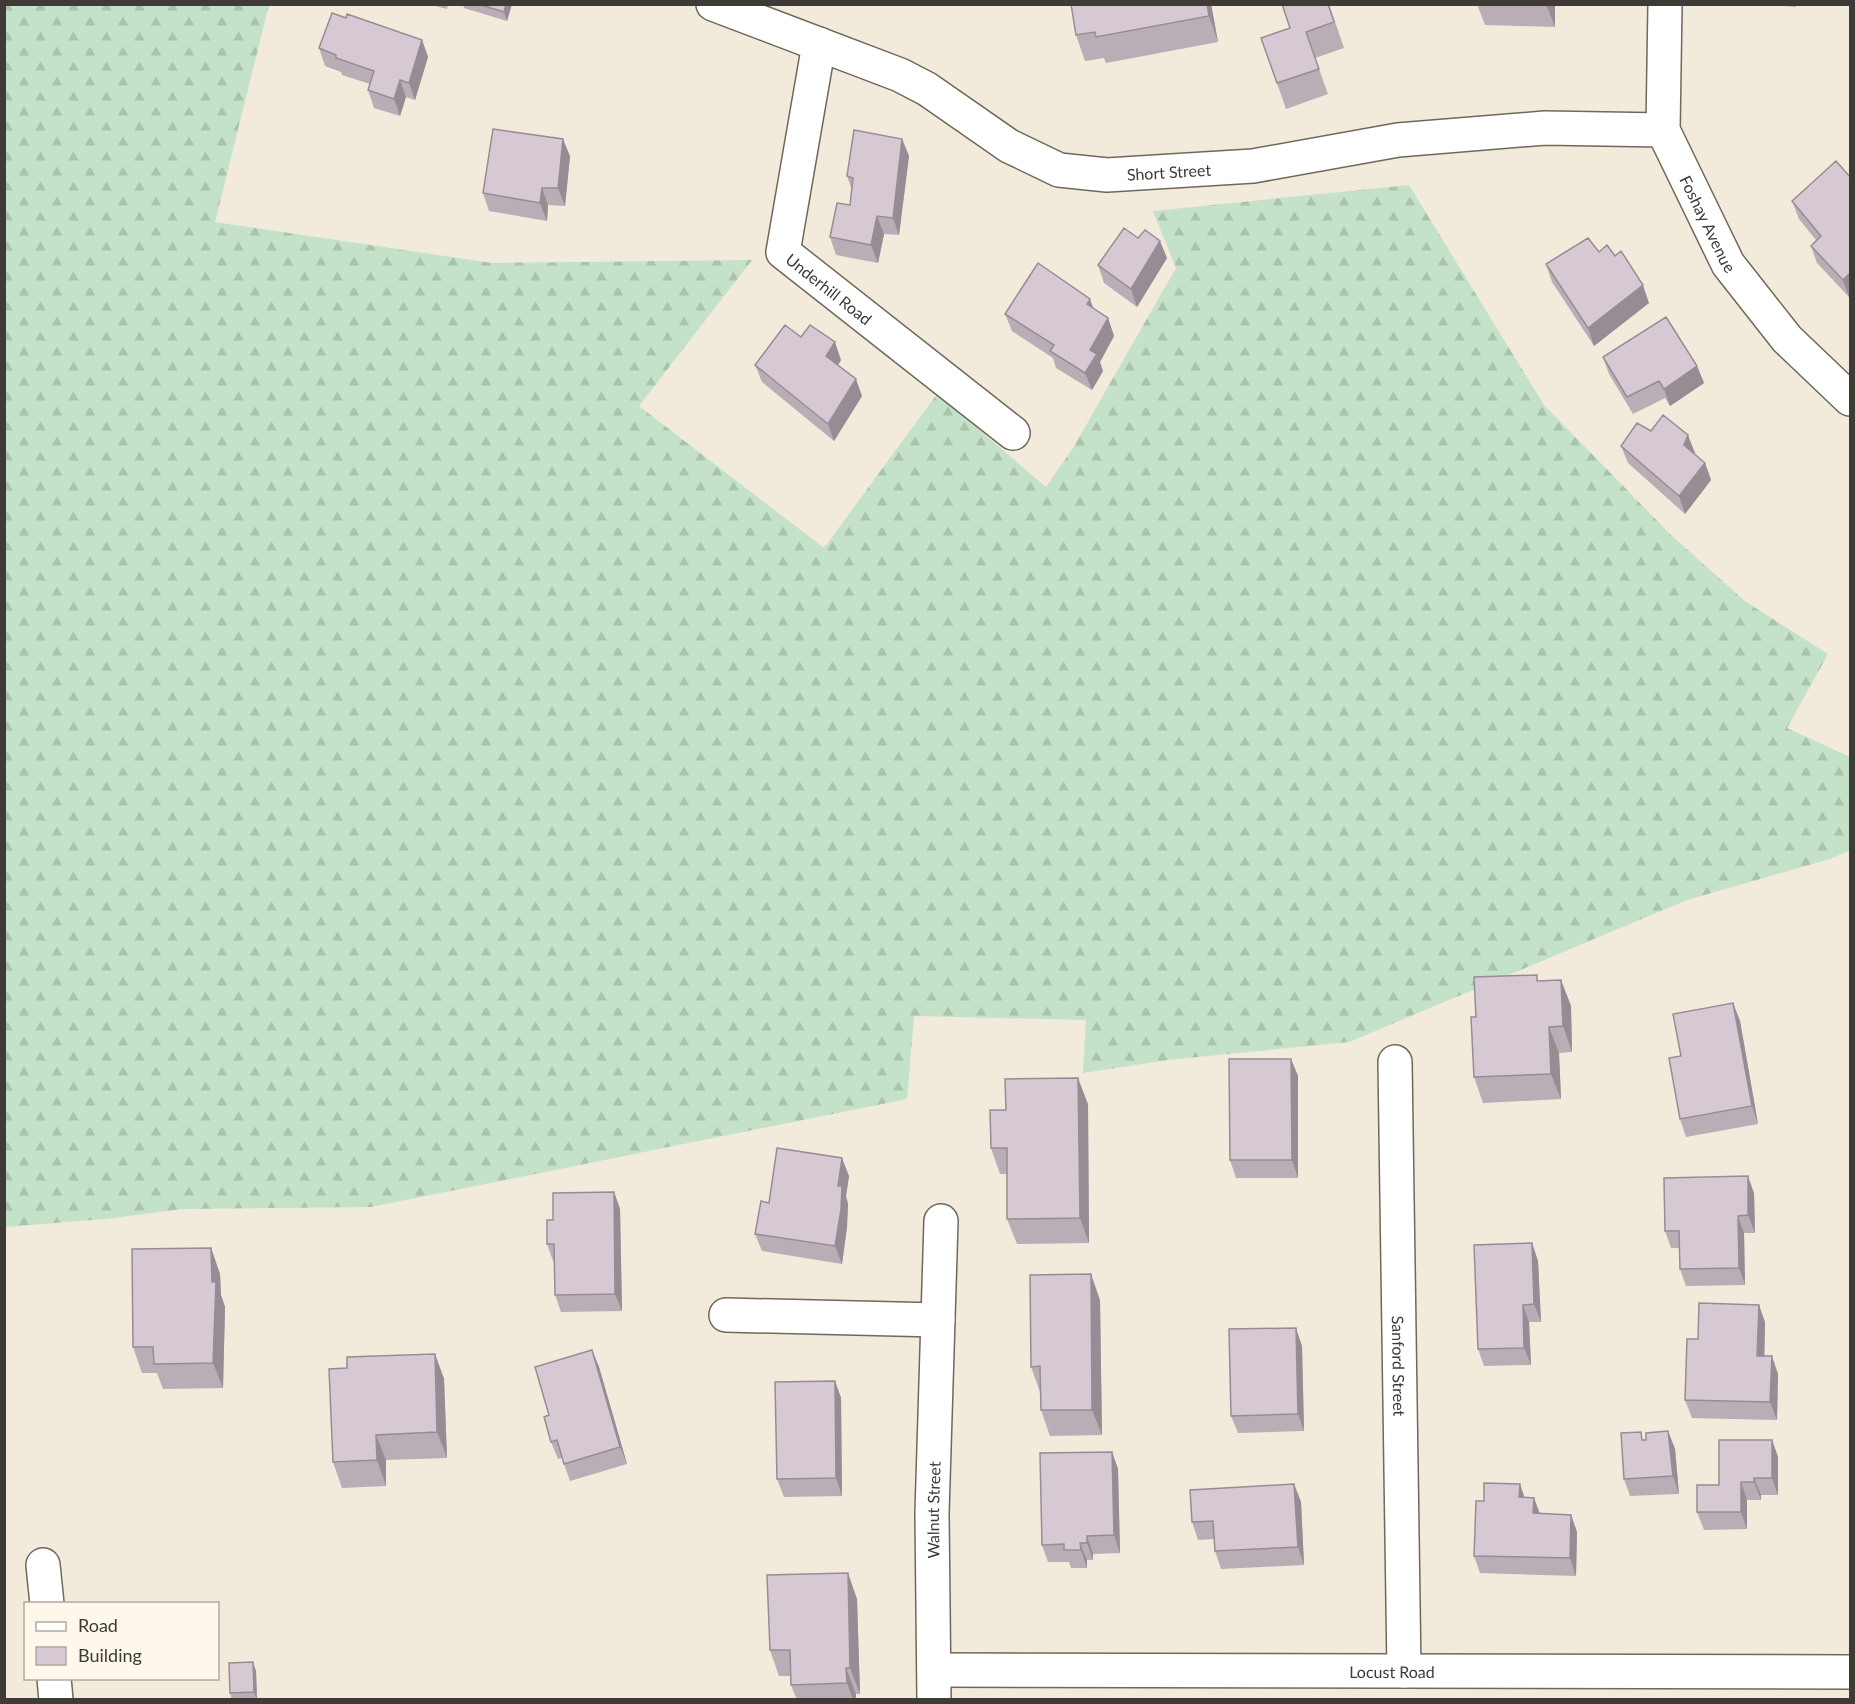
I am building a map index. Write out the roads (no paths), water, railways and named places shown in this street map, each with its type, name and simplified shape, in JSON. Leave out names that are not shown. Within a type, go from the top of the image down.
[{"type":"street","name":"Short Street","points":[[713,4],[900,75],[927,89],[1010,146],[1059,170],[1107,175],[1253,166],[1398,140],[1545,129],[1663,130]]},
{"type":"street","name":"Foshay Avenue","points":[[1665,4],[1663,130],[1728,264],[1787,339],[1851,399]]},
{"type":"street","name":"Underhill Road","points":[[819,44],[783,252],[1013,433]]},
{"type":"street","name":"Sanford Street","points":[[1395,1062],[1404,1671]]},
{"type":"street","name":"Walnut Street","points":[[934,1684],[932,1513],[941,1221]]},
{"type":"street","points":[[726,1315],[938,1320]]},
{"type":"street","points":[[43,1564],[47,1602]]},
{"type":"street","name":"Locust Road","points":[[934,1684],[1404,1671],[1851,1672]]},
{"type":"street","points":[[54,1680],[56,1700]]}]
